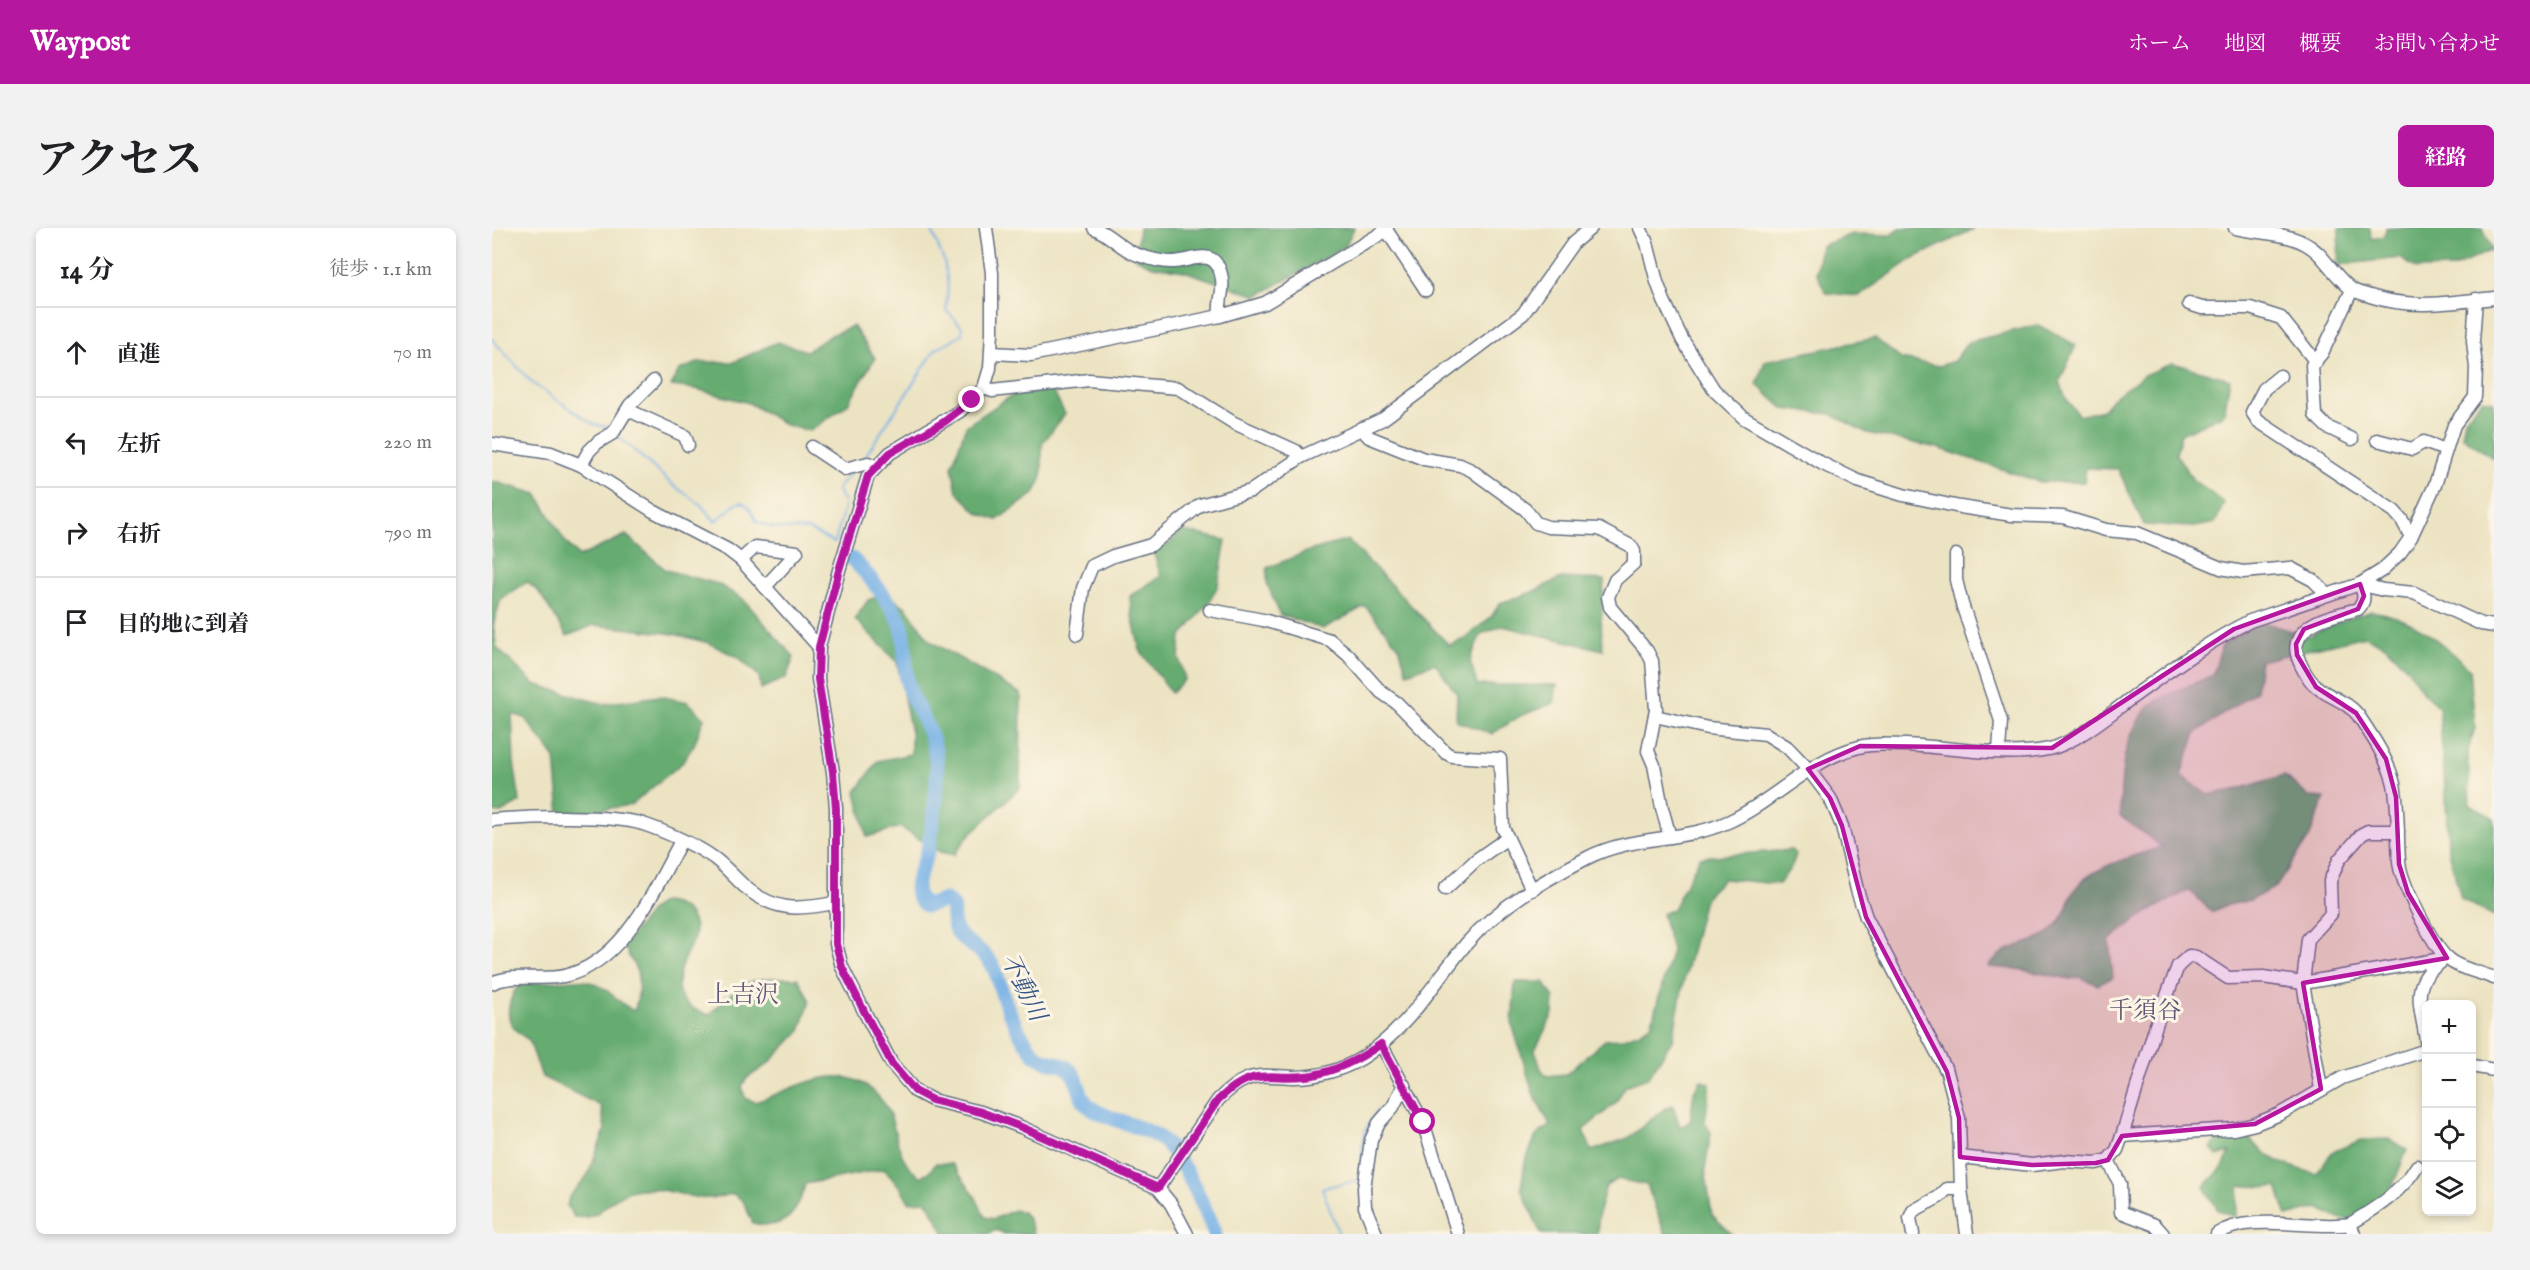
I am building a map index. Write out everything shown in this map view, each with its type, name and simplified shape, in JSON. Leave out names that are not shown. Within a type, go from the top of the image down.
[{"type":"street","points":[[986,228],[992,273],[992,353],[984,388],[960,411],[890,453],[876,466],[864,486],[819,647],[818,679],[833,772],[836,808],[834,903],[836,944],[842,967],[892,1064],[915,1091],[932,1100],[981,1112],[1021,1127],[1158,1188],[1171,1204],[1187,1234]]},
{"type":"street","points":[[1094,228],[1104,232],[1135,254],[1171,262],[1202,256],[1211,260],[1221,276],[1223,288],[1218,304],[1220,316]]},
{"type":"street","points":[[1077,634],[1083,588],[1092,566],[1113,556],[1151,546],[1200,506],[1251,491],[1301,457],[1383,419],[1523,314],[1573,243],[1591,228]]},
{"type":"street","points":[[1640,228],[1647,243],[1664,301],[1687,347],[1714,390],[1744,418],[1822,464],[1858,481],[1903,495],[2012,515],[2063,517],[2106,530],[2137,533],[2221,568],[2243,572],[2290,568],[2313,580],[2327,594]]},
{"type":"street","points":[[2235,228],[2252,232],[2277,233],[2298,240],[2316,251],[2352,290],[2378,298],[2426,305],[2494,298]]},
{"type":"street","points":[[992,353],[1031,355],[1220,316],[1265,303],[1386,229],[1426,290]]},
{"type":"street","points":[[2352,290],[2322,353],[2312,366],[2315,415],[2327,427],[2352,439]]},
{"type":"street","points":[[1158,1188],[1218,1100],[1246,1079],[1267,1075],[1293,1077],[1335,1070],[1360,1059],[1381,1044],[1417,1008],[1467,943],[1486,924],[1512,902],[1609,847],[1709,830],[1732,820],[1823,759],[1860,746],[1890,745],[1999,751],[2052,748],[2111,714],[2206,644],[2250,621],[2360,584],[2382,571],[2400,553],[2411,537],[2435,485],[2454,425],[2475,397],[2476,368],[2473,341],[2476,299]]},
{"type":"street","points":[[2189,304],[2202,308],[2250,308],[2281,318],[2316,362]]},
{"type":"street","points":[[2280,376],[2264,389],[2252,412],[2258,421],[2394,511],[2411,537]]},
{"type":"street","points":[[984,388],[992,391],[1089,380],[1178,388],[1190,393],[1207,407],[1296,451],[1301,457]]},
{"type":"street","points":[[581,465],[593,446],[613,433],[628,410],[654,381]]},
{"type":"street","points":[[628,410],[684,435],[688,445]]},
{"type":"street","points":[[1361,428],[1369,437],[1424,459],[1460,465],[1471,470],[1526,510],[1536,523],[1548,527],[1599,530],[1631,546],[1634,551],[1634,563],[1615,580],[1608,597],[1610,607],[1647,651],[1652,662],[1654,716],[1648,751],[1654,765],[1670,837]]},
{"type":"street","points":[[2377,440],[2412,449],[2424,442],[2445,450]]},
{"type":"street","points":[[492,444],[551,453],[581,465],[653,511],[728,550],[741,560],[819,647]]},
{"type":"street","points":[[812,447],[845,469],[868,463],[876,466]]},
{"type":"street","points":[[741,560],[755,547],[797,552],[765,587]]},
{"type":"street","points":[[1956,555],[1956,580],[1962,604],[2001,721],[1999,751]]},
{"type":"street","points":[[2360,584],[2383,590],[2414,593],[2481,624],[2494,626]]},
{"type":"street","points":[[2360,584],[2364,596],[2363,604],[2358,609],[2315,622],[2304,629],[2296,644],[2297,655],[2316,687],[2350,706],[2356,713],[2386,759],[2396,797],[2399,864],[2408,893],[2447,958],[2494,978]]},
{"type":"street","points":[[1210,610],[1263,621],[1330,640],[1348,655],[1381,692],[1397,703],[1446,753],[1452,756],[1500,759],[1501,816],[1506,839],[1532,890]]},
{"type":"street","points":[[1654,716],[1708,728],[1766,734],[1787,747],[1808,769],[1830,798],[1842,826],[1857,890],[1866,917],[1947,1072],[1959,1118],[1960,1189],[1967,1234]]},
{"type":"street","points":[[492,820],[595,818],[642,824],[713,857],[752,892],[779,906],[801,909],[834,903]]},
{"type":"street","points":[[2321,1089],[2303,983],[2308,939],[2331,914],[2330,880],[2333,869],[2362,834],[2379,830],[2397,831]]},
{"type":"street","points":[[1445,889],[1476,860],[1506,839]]},
{"type":"street","points":[[492,983],[508,978],[563,977],[579,972],[598,959],[634,925],[681,841]]},
{"type":"street","points":[[1960,1157],[2032,1165],[2064,1161],[2096,1163],[2108,1160],[2117,1149],[2122,1136],[2156,1025],[2178,966],[2189,956],[2196,957],[2228,978],[2263,977],[2303,983],[2447,958]]},
{"type":"street","points":[[2422,1014],[2418,993],[2428,971],[2447,958]]},
{"type":"street","points":[[1381,1044],[1423,1122],[1458,1234]]},
{"type":"street","points":[[2122,1136],[2234,1129],[2255,1124],[2280,1114],[2342,1078],[2422,1052]]},
{"type":"street","points":[[2476,1067],[2494,1070]]},
{"type":"street","points":[[1376,1234],[1365,1207],[1364,1188],[1371,1140],[1379,1123],[1393,1107],[1404,1085]]},
{"type":"street","points":[[2108,1160],[2120,1184],[2121,1212],[2155,1225],[2163,1234]]},
{"type":"street","points":[[2217,1234],[2238,1225],[2282,1229],[2331,1227],[2352,1229],[2409,1180],[2417,1166]]},
{"type":"street","points":[[1913,1234],[1910,1218],[1913,1211],[1939,1197],[1947,1189],[1960,1189]]},
{"type":"highlighted area","points":[[2360,584],[2364,596],[2358,609],[2304,629],[2296,644],[2297,655],[2316,687],[2356,713],[2386,759],[2396,797],[2399,864],[2408,893],[2447,958],[2303,983],[2321,1089],[2255,1124],[2122,1136],[2108,1160],[2096,1163],[2032,1165],[1960,1157],[1959,1118],[1947,1072],[1866,917],[1842,826],[1830,798],[1808,769],[1860,746],[2052,748],[2234,629]]},
{"type":"green space","points":[[1139,228],[1354,228],[1345,247],[1257,296],[1184,271],[1153,266],[1135,258]]},
{"type":"green space","points":[[1899,228],[1974,229],[1914,258],[1859,296],[1826,293],[1816,272],[1821,246],[1852,234],[1891,235]]},
{"type":"green space","points":[[2339,228],[2370,228],[2371,239],[2385,236],[2386,228],[2483,228],[2492,250],[2452,268],[2417,269],[2400,258],[2338,265]]},
{"type":"green space","points":[[2038,325],[2076,345],[2060,381],[2065,397],[2079,416],[2103,410],[2113,398],[2144,375],[2173,363],[2230,379],[2224,414],[2181,434],[2176,454],[2193,480],[2224,503],[2215,523],[2195,527],[2144,525],[2118,469],[2086,468],[2084,482],[2040,482],[1938,448],[1867,433],[1831,414],[1784,409],[1757,385],[1765,361],[1875,338],[1901,359],[1939,366],[1954,361],[1968,342]]},
{"type":"green space","points":[[853,326],[875,358],[847,405],[810,431],[786,425],[749,403],[696,389],[671,386],[679,370],[700,362],[734,362],[777,342],[807,351],[833,334]]},
{"type":"green space","points":[[1053,391],[1065,414],[1042,444],[1042,477],[1034,494],[997,520],[978,513],[957,492],[952,466],[966,426],[1014,394]]},
{"type":"green space","points":[[2482,399],[2494,402],[2494,459],[2462,436],[2465,419]]},
{"type":"green space","points":[[492,481],[537,494],[564,540],[579,557],[626,535],[666,570],[718,584],[743,599],[794,657],[786,678],[761,689],[759,676],[737,657],[709,643],[674,634],[594,625],[567,636],[539,592],[527,582],[501,599],[493,626],[497,648],[534,684],[603,704],[659,696],[688,702],[704,718],[694,745],[682,763],[631,805],[560,816],[555,758],[525,718],[512,714],[514,762],[520,802],[501,813],[492,812]]},
{"type":"green space","points":[[1180,532],[1226,540],[1218,585],[1210,601],[1181,637],[1179,658],[1185,679],[1171,693],[1140,650],[1131,612],[1130,596],[1161,576],[1151,545],[1167,546]]},
{"type":"green space","points":[[1348,540],[1449,645],[1464,639],[1492,616],[1500,603],[1530,593],[1561,578],[1604,580],[1601,623],[1603,650],[1502,626],[1481,634],[1470,660],[1477,685],[1557,685],[1554,703],[1520,716],[1492,734],[1456,721],[1457,694],[1435,663],[1407,673],[1399,647],[1365,606],[1323,629],[1280,615],[1267,583],[1267,568],[1309,551]]},
{"type":"green space","points":[[886,594],[906,607],[930,641],[1021,694],[1020,788],[969,835],[954,855],[940,852],[900,827],[867,837],[856,792],[878,761],[911,754],[911,733],[897,662],[855,619],[868,600]]},
{"type":"green space","points":[[2371,611],[2401,619],[2425,632],[2470,669],[2475,728],[2468,750],[2470,805],[2494,818],[2494,916],[2461,899],[2448,847],[2439,707],[2424,694],[2408,669],[2387,647],[2365,636],[2260,661],[2256,691],[2196,733],[2181,775],[2208,795],[2239,789],[2284,775],[2309,797],[2325,798],[2309,838],[2276,887],[2250,900],[2224,906],[2212,912],[2189,890],[2168,901],[2137,919],[2109,941],[2113,977],[2098,985],[2080,977],[2071,979],[2017,969],[1988,967],[2003,953],[2035,940],[2056,927],[2076,888],[2092,874],[2115,863],[2162,847],[2120,816],[2124,758],[2133,730],[2140,717],[2150,706],[2213,675],[2222,645],[2260,621],[2308,636]]},
{"type":"green space","points":[[1791,850],[1796,854],[1792,866],[1779,884],[1723,879],[1709,893],[1703,903],[1683,984],[1673,1039],[1648,1078],[1625,1086],[1616,1103],[1583,1130],[1592,1151],[1628,1138],[1664,1109],[1673,1105],[1680,1127],[1690,1122],[1694,1091],[1701,1080],[1710,1084],[1705,1122],[1711,1133],[1705,1169],[1712,1215],[1732,1234],[1665,1234],[1647,1185],[1617,1179],[1606,1186],[1599,1211],[1597,1234],[1541,1234],[1521,1188],[1525,1162],[1536,1136],[1550,1125],[1533,1093],[1512,1024],[1515,982],[1544,982],[1554,998],[1553,1014],[1535,1050],[1541,1069],[1547,1076],[1566,1074],[1605,1040],[1621,1039],[1651,1025],[1672,950],[1662,914],[1673,909],[1700,857]]},
{"type":"green space","points":[[663,902],[675,904],[686,910],[695,926],[694,937],[683,961],[678,981],[682,998],[688,1005],[709,1015],[739,988],[747,983],[768,978],[798,978],[810,1001],[800,1031],[767,1065],[747,1078],[742,1086],[745,1098],[755,1102],[801,1084],[832,1077],[848,1078],[862,1083],[876,1094],[888,1109],[901,1152],[913,1171],[920,1177],[930,1171],[936,1163],[952,1164],[975,1196],[985,1217],[994,1219],[1014,1210],[1023,1212],[1034,1234],[1005,1234],[996,1230],[987,1234],[945,1234],[927,1201],[909,1202],[901,1188],[884,1169],[805,1184],[794,1211],[782,1222],[774,1224],[753,1223],[743,1201],[733,1194],[701,1198],[655,1189],[627,1192],[591,1216],[574,1217],[567,1206],[569,1197],[587,1176],[605,1130],[601,1106],[542,1077],[529,1040],[511,1023],[509,1006],[514,992],[522,985],[578,980],[596,984],[634,1011],[638,976],[624,945],[652,909]]},
{"type":"green space","points":[[2249,1138],[2272,1157],[2316,1174],[2332,1152],[2361,1140],[2389,1139],[2407,1150],[2393,1185],[2362,1218],[2341,1220],[2318,1208],[2287,1216],[2277,1187],[2239,1186],[2235,1217],[2218,1210],[2204,1187],[2223,1167],[2230,1152],[2217,1156],[2211,1148],[2216,1141]]},
{"type":"waterway","points":[[864,458],[935,350],[962,334],[962,327],[946,310],[948,285],[944,261],[931,228]]},
{"type":"waterway","points":[[492,339],[532,383],[593,424],[610,428]]},
{"type":"waterway","points":[[618,436],[673,485],[700,504],[715,521],[733,506],[742,503],[747,505],[757,522],[774,528],[809,530],[835,543],[845,504],[837,489],[850,474]]},
{"type":"waterway","name":"不動川","points":[[852,559],[878,588],[900,621],[904,636],[908,685],[934,744],[937,788],[929,845],[916,886],[920,900],[927,906],[946,900],[953,906],[953,918],[958,933],[991,963],[1012,1018],[1037,1056],[1069,1069],[1076,1079],[1084,1100],[1091,1108],[1150,1133],[1167,1144],[1184,1167],[1215,1234]]},
{"type":"waterway","points":[[1360,1174],[1367,1126],[1376,1113],[1390,1100]]},
{"type":"waterway","points":[[1339,1234],[1322,1188],[1359,1180]]},
{"type":"district","name":"上吉沢","points":[[743,994]]},
{"type":"district","name":"千須谷","points":[[2145,1010]]},
{"type":"route","points":[[972,400],[944,422],[890,453],[868,476],[839,570],[819,647],[818,679],[833,772],[836,808],[834,903],[836,944],[842,967],[892,1064],[915,1091],[932,1100],[981,1112],[1021,1127],[1158,1188],[1218,1100],[1228,1090],[1246,1079],[1267,1075],[1293,1077],[1335,1070],[1360,1059],[1381,1044],[1423,1122]]}]
